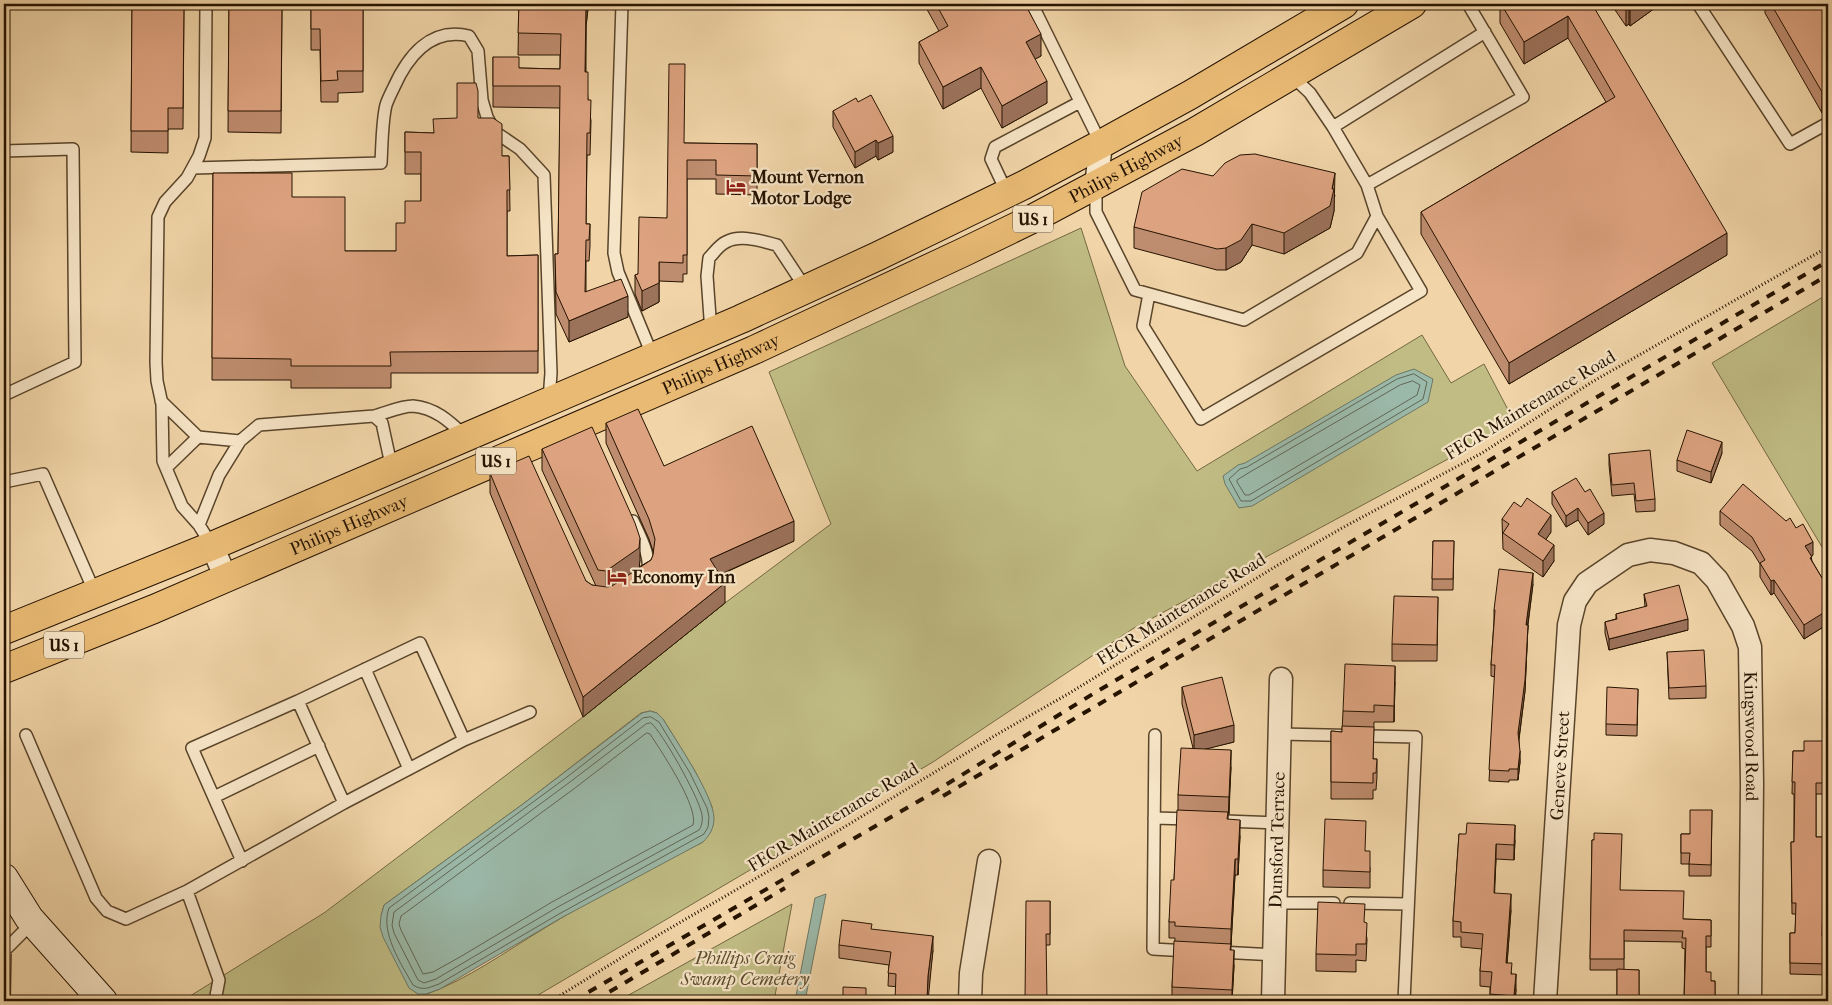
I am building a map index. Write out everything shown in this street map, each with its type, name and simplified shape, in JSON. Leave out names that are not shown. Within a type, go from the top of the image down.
[{"type":"main road","name":"Philips Highway","points":[[4,630],[95,593],[206,535],[392,469],[711,332],[878,256],[1007,193],[1100,144],[1344,4]]},
{"type":"main road","name":"Philips Highway","points":[[4,669],[592,428],[972,248],[1096,186],[1195,132],[1412,4]]},
{"type":"main road","points":[[4,878],[33,922],[104,1001]]},
{"type":"street","points":[[1282,41],[1292,76]]},
{"type":"street","points":[[1096,186],[1100,144]]},
{"type":"street","points":[[806,289],[819,320]]},
{"type":"street","points":[[510,418],[527,456]]},
{"type":"street","points":[[206,535],[226,578]]},
{"type":"street","name":"Kingswood Road","points":[[1628,555],[1650,550],[1674,553],[1700,563],[1717,580],[1743,626],[1750,647],[1752,784],[1750,1001]]},
{"type":"street","name":"Geneve Street","points":[[1545,1001],[1569,626],[1575,601],[1587,583],[1628,555]]},
{"type":"street","name":"Dunsford Terrace","points":[[1273,1001],[1281,679]]},
{"type":"street","points":[[970,1001],[971,973],[989,861]]},
{"type":"lane","points":[[206,4],[205,138],[193,168],[180,187],[165,202],[158,217],[156,362],[161,401],[163,461],[182,506],[206,535]]},
{"type":"lane","points":[[622,4],[614,253],[618,272],[653,357]]},
{"type":"lane","points":[[1032,4],[1100,144]]},
{"type":"lane","points":[[1367,185],[1523,96],[1468,4]]},
{"type":"lane","points":[[1698,4],[1790,144],[1828,123]]},
{"type":"lane","points":[[1333,127],[1485,32]]},
{"type":"lane","points":[[193,168],[381,162],[386,105],[400,75],[419,48],[434,38],[456,33],[469,36],[478,50],[482,100],[487,117],[495,132],[520,148],[544,175],[551,373],[549,402]]},
{"type":"lane","points":[[1149,294],[1143,326],[1201,419],[1421,291],[1377,216],[1367,185],[1333,127],[1310,92],[1292,76]]},
{"type":"lane","points":[[1007,193],[991,159],[995,148],[1080,102]]},
{"type":"lane","points":[[4,151],[74,149],[75,362],[4,395]]},
{"type":"lane","points":[[1096,186],[1096,212],[1135,290],[1244,320],[1357,253],[1377,216]]},
{"type":"lane","points":[[711,332],[707,276],[709,258],[724,242],[738,238],[759,240],[777,245],[806,289]]},
{"type":"lane","points":[[161,401],[198,437],[240,441]]},
{"type":"lane","points":[[206,535],[219,475],[240,441],[260,426],[374,416],[411,406],[432,410],[447,418],[466,438]]},
{"type":"lane","points":[[374,416],[382,423],[392,469]]},
{"type":"lane","points":[[166,468],[198,437]]},
{"type":"lane","points":[[4,482],[43,474],[95,593]]},
{"type":"lane","points":[[627,508],[648,559],[646,574],[639,579]]},
{"type":"lane","points":[[242,861],[192,748],[298,701],[420,643],[464,740]]},
{"type":"lane","points":[[365,669],[409,769]]},
{"type":"lane","points":[[298,701],[344,804]]},
{"type":"lane","points":[[26,735],[96,898],[107,910],[126,919],[187,891],[464,740],[530,712]]},
{"type":"lane","points":[[1280,734],[1416,737],[1404,1001]]},
{"type":"lane","points":[[1155,735],[1153,949],[1275,954]]},
{"type":"lane","points":[[214,797],[319,746]]},
{"type":"lane","points":[[1154,818],[1278,823]]},
{"type":"lane","points":[[187,891],[219,980],[215,1001]]},
{"type":"lane","points":[[1276,903],[1408,904]]},
{"type":"lane","points":[[4,1001],[4,950],[33,922]]},
{"type":"path","name":"FECR Maintenance Road","points":[[552,1001],[660,934],[1068,694],[1334,532],[1482,453],[1592,382],[1828,247]]},
{"type":"green space","points":[[1081,228],[1125,366],[1197,471],[1422,335],[1451,383],[1484,364],[1515,423],[1134,628],[933,762],[528,1001],[182,1001],[324,913],[583,717],[725,603],[831,524],[769,372]],"holes":[[[650,711],[657,713],[663,719],[695,771],[712,807],[703,842],[602,895],[472,973],[427,994],[381,916],[384,905],[523,804],[641,713]]]},
{"type":"green space","points":[[1828,294],[1828,403],[1825,409],[1828,414],[1828,557],[1712,363]]},
{"type":"green space","name":"Phillips Craig Swamp Cemetery","points":[[792,904],[774,1001],[618,1001]]},
{"type":"water","points":[[1414,369],[1433,379],[1428,402],[1252,506],[1239,508],[1225,484],[1223,476],[1238,465],[1245,463],[1396,375]]},
{"type":"water","points":[[650,711],[657,713],[663,719],[708,796],[714,822],[711,831],[703,842],[561,918],[440,989],[426,994],[418,994],[409,988],[383,937],[380,927],[384,905],[523,804],[642,713]]},
{"type":"water","points":[[826,894],[805,1001],[795,1001],[815,898]]},
{"type":"building","points":[[132,4],[184,4],[183,108],[168,108],[168,131],[131,131]]},
{"type":"building","points":[[229,4],[282,4],[281,111],[228,111]]},
{"type":"building","points":[[321,4],[363,4],[363,71],[337,71],[338,80],[321,81],[320,29],[311,29],[311,6],[321,6]]},
{"type":"building","points":[[519,4],[586,4],[585,72],[588,72],[588,100],[591,100],[590,133],[587,133],[586,224],[590,224],[589,240],[586,240],[585,292],[621,279],[628,296],[569,321],[556,292],[555,254],[558,254],[560,86],[493,86],[493,57],[519,57],[519,68],[560,69],[561,34],[518,33]]},
{"type":"building","points":[[936,4],[1025,4],[1041,34],[1026,42],[1047,81],[1002,106],[981,67],[943,87],[919,42],[948,26]]},
{"type":"building","points":[[1501,4],[1592,4],[1727,233],[1509,363],[1421,212],[1615,97],[1568,16],[1524,42]]},
{"type":"building","points":[[1622,4],[1639,4],[1626,9]]},
{"type":"building","points":[[1771,4],[1828,4],[1828,88],[1822,92]]},
{"type":"building","points":[[669,64],[685,64],[684,143],[757,144],[757,176],[716,175],[716,160],[687,160],[687,255],[683,255],[683,263],[659,262],[659,283],[642,291],[635,275],[638,274],[639,217],[667,218]]},
{"type":"building","points":[[457,83],[476,83],[478,91],[478,118],[493,118],[502,124],[502,156],[509,156],[510,190],[507,190],[507,256],[538,255],[538,351],[390,352],[391,366],[291,366],[291,359],[212,358],[213,173],[292,173],[292,197],[345,197],[345,251],[396,251],[396,223],[405,223],[405,201],[421,201],[421,152],[405,152],[405,132],[434,133],[433,119],[457,118]]},
{"type":"building","points":[[871,95],[893,136],[878,143],[876,140],[855,152],[833,111],[856,98],[858,102]]},
{"type":"building","points":[[1255,154],[1335,173],[1330,206],[1284,233],[1252,224],[1241,240],[1226,248],[1217,249],[1134,227],[1142,192],[1182,169],[1213,176],[1225,163],[1240,155]]},
{"type":"building","points":[[638,409],[664,466],[752,426],[794,521],[710,559],[725,583],[583,697],[490,473],[529,456],[586,581],[592,585],[612,586],[651,560],[653,555],[655,539],[649,519],[606,423]]},
{"type":"building","points":[[592,427],[640,538],[639,548],[606,571],[598,570],[542,449]]},
{"type":"building","points":[[1687,430],[1722,442],[1711,472],[1677,460]]},
{"type":"building","points":[[1650,450],[1655,499],[1636,501],[1634,483],[1612,485],[1609,454]]},
{"type":"building","points":[[1576,478],[1585,492],[1590,489],[1604,513],[1588,523],[1578,508],[1566,516],[1552,492]]},
{"type":"building","points":[[1743,484],[1786,521],[1790,518],[1796,528],[1803,524],[1813,542],[1805,546],[1828,588],[1828,599],[1825,602],[1828,610],[1804,625],[1774,580],[1771,581],[1760,563],[1765,560],[1752,537],[1720,511]]},
{"type":"building","points":[[1527,498],[1551,515],[1538,534],[1554,545],[1543,561],[1503,533],[1509,524],[1502,519],[1514,502],[1521,507]]},
{"type":"building","points":[[1433,541],[1454,541],[1453,579],[1432,579]]},
{"type":"building","points":[[1499,569],[1533,573],[1526,625],[1528,625],[1525,680],[1518,733],[1520,751],[1518,769],[1509,769],[1509,771],[1489,770],[1495,665],[1491,665],[1494,610]]},
{"type":"building","points":[[1679,585],[1688,619],[1609,639],[1605,622],[1617,619],[1616,614],[1647,606],[1644,594]]},
{"type":"building","points":[[1394,596],[1438,597],[1437,645],[1392,644]]},
{"type":"building","points":[[1704,650],[1706,686],[1669,688],[1667,652]]},
{"type":"building","points":[[1345,664],[1395,666],[1394,706],[1374,705],[1374,712],[1343,711]]},
{"type":"building","points":[[1222,677],[1234,725],[1194,735],[1182,687]]},
{"type":"building","points":[[1607,687],[1638,689],[1637,725],[1606,724]]},
{"type":"building","points":[[1342,726],[1374,727],[1373,759],[1377,759],[1376,773],[1373,773],[1373,783],[1331,782],[1331,731],[1342,732]]},
{"type":"building","points":[[1804,741],[1828,741],[1828,783],[1816,783],[1816,837],[1828,837],[1828,868],[1824,868],[1822,936],[1828,936],[1828,964],[1790,963],[1790,933],[1795,933],[1796,903],[1792,903],[1791,842],[1794,842],[1795,782],[1792,782],[1793,751],[1804,751]]},
{"type":"building","points":[[1181,748],[1231,750],[1229,797],[1178,795]]},
{"type":"building","points":[[1177,810],[1228,812],[1227,819],[1240,820],[1238,859],[1235,859],[1231,929],[1175,926],[1175,922],[1169,922],[1171,880],[1174,880]]},
{"type":"building","points":[[1690,810],[1712,810],[1711,865],[1689,864],[1690,853],[1681,853],[1681,834],[1690,834]]},
{"type":"building","points":[[1325,819],[1366,821],[1365,851],[1370,851],[1370,872],[1323,870]]},
{"type":"building","points":[[1467,823],[1515,825],[1514,845],[1496,844],[1494,893],[1511,894],[1506,963],[1512,963],[1511,974],[1516,974],[1514,996],[1490,994],[1492,972],[1480,971],[1483,934],[1461,932],[1461,922],[1453,921],[1459,834],[1466,834]]},
{"type":"building","points":[[1594,833],[1622,834],[1620,890],[1684,891],[1683,919],[1711,920],[1711,936],[1706,936],[1706,972],[1711,972],[1711,981],[1715,981],[1715,998],[1710,998],[1710,1001],[1684,1001],[1686,938],[1682,938],[1683,931],[1624,930],[1624,959],[1590,959],[1592,840],[1594,840]]},
{"type":"building","points":[[1026,901],[1050,901],[1050,934],[1046,934],[1047,1001],[1025,1001]]},
{"type":"building","points":[[1318,902],[1365,904],[1364,922],[1367,923],[1366,944],[1356,944],[1356,955],[1316,954]]},
{"type":"building","points":[[842,920],[872,924],[871,929],[933,936],[927,1001],[895,1001],[896,974],[888,973],[891,952],[839,945]]},
{"type":"building","points":[[1174,941],[1231,944],[1230,950],[1234,950],[1232,990],[1172,987]]},
{"type":"building","points":[[1617,969],[1639,970],[1639,996],[1617,996]]},
{"type":"building","points":[[843,987],[866,988],[866,1001],[843,1001]]},
{"type":"building","points":[[1646,997],[1668,998],[1668,1001],[1646,1001]]},
{"type":"building","points":[[1781,1000],[1822,1001],[1781,1001]]},
{"type":"railway","points":[[573,1001],[931,794],[1096,692],[1828,261]]},
{"type":"railway","points":[[943,796],[1828,275]]},
{"type":"railway","points":[[594,1001],[785,888]]},
{"type":"place","name":"Mount Vernon Motor Lodge","points":[[736,187]]},
{"type":"place","name":"Economy Inn","points":[[617,577]]}]
